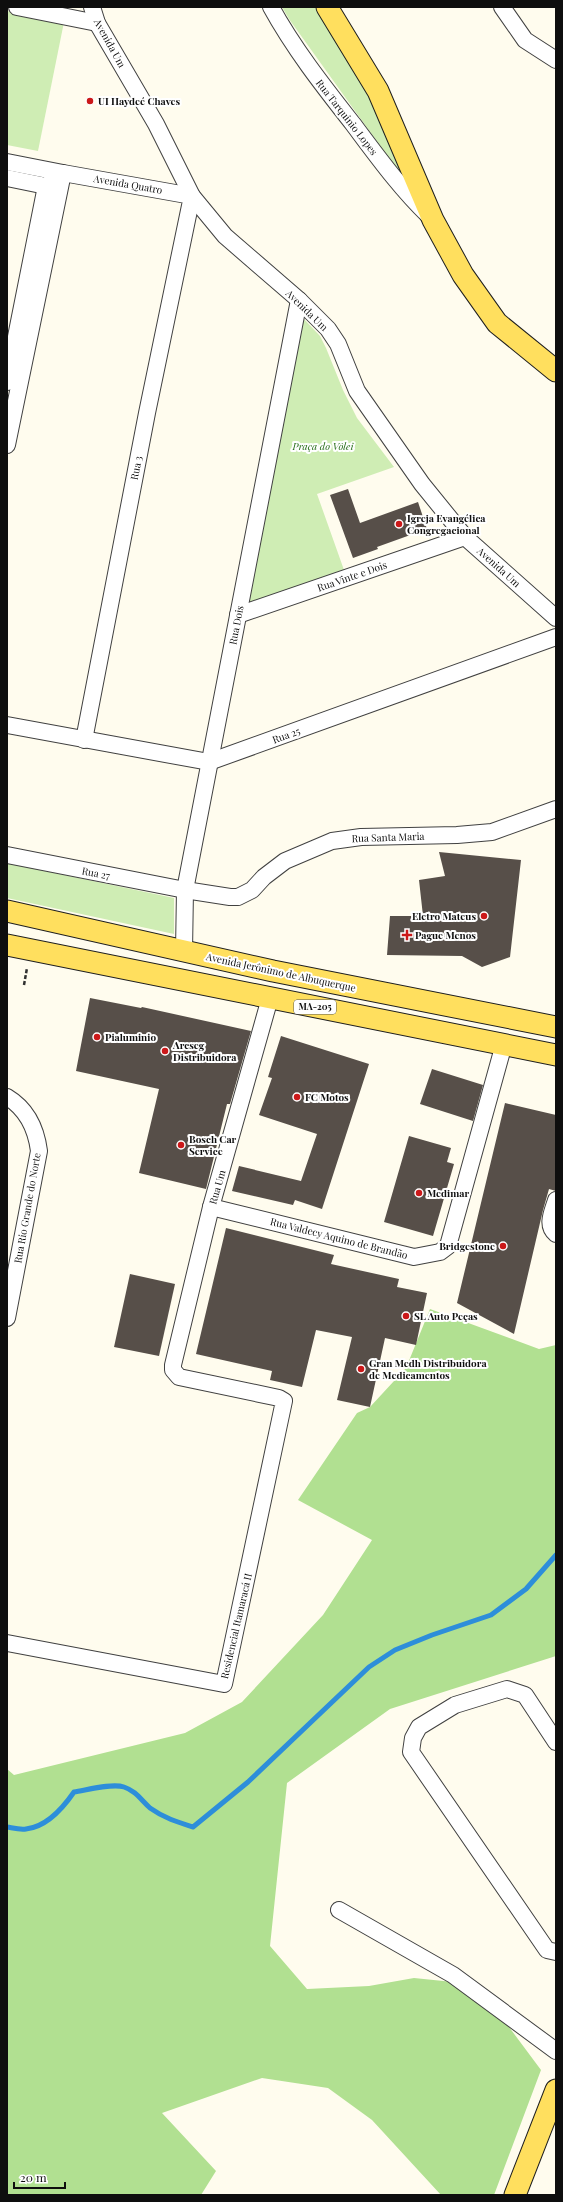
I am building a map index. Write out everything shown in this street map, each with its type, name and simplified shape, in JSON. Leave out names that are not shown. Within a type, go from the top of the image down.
[{"type":"main road","name":"Rua Tarquinio Lopes","points":[[327,7],[378,91],[433,220],[463,275],[497,323],[556,371]]},
{"type":"main road","name":"Avenida Jerônimo de Albuquerque","points":[[7,912],[184,951],[556,1027]]},
{"type":"main road","name":"MA-205","points":[[7,945],[556,1055]]},
{"type":"main road","points":[[515,2195],[556,2090]]},
{"type":"street","points":[[17,7],[97,23]]},
{"type":"street","name":"Avenida Um","points":[[92,7],[97,23],[156,124],[192,196],[225,236],[299,300],[328,329],[338,344],[357,391],[422,484],[465,537],[556,618]]},
{"type":"street","name":"Rua Tarquinio Lopes","points":[[271,7],[282,27],[322,84],[407,194],[433,220]]},
{"type":"street","points":[[502,7],[525,40],[556,60]]},
{"type":"street","name":"Avenida Quatro","points":[[7,162],[192,196]]},
{"type":"street","points":[[7,382],[46,186],[63,173]]},
{"type":"street","points":[[7,445],[19,321],[63,173]]},
{"type":"street","points":[[7,178],[46,186]]},
{"type":"street","name":"Rua 3","points":[[84,740],[147,413],[192,196]]},
{"type":"street","name":"Rua Dois","points":[[184,951],[185,890],[299,300]]},
{"type":"street","name":"Rua Vinte e Dois","points":[[238,615],[465,537]]},
{"type":"street","name":"Rua 25","points":[[7,725],[209,762],[556,637]]},
{"type":"street","name":"Rua Santa Maria","points":[[185,890],[230,898],[238,897],[252,890],[264,877],[285,861],[332,841],[362,837],[457,835],[492,832],[556,809]]},
{"type":"street","name":"Rua 27","points":[[7,855],[185,890]]},
{"type":"street","name":"Rua Um","points":[[270,998],[211,1206],[172,1365],[173,1370],[179,1376],[279,1398],[284,1401]]},
{"type":"street","name":"Rua Valdecy Aquino de Brandão","points":[[211,1206],[414,1257],[440,1252],[448,1246],[504,1044]]},
{"type":"street","name":"Rua Rio Grande do Norte","points":[[7,1097],[23,1110],[29,1119],[34,1128],[39,1151],[8,1310]]},
{"type":"street","points":[[556,1200],[549,1224],[551,1230],[556,1234]]},
{"type":"street","name":"Residencial Itamaracá II","points":[[7,1643],[224,1684],[284,1401]]},
{"type":"street","points":[[556,1742],[525,1695],[507,1689],[455,1705],[419,1727],[413,1738],[411,1752],[547,1950],[556,1952]]},
{"type":"street","points":[[339,1910],[454,1975],[556,2051]]},
{"type":"green space","points":[[282,7],[315,7],[332,29],[364,79],[411,189],[289,19]]},
{"type":"green space","points":[[7,11],[64,22],[38,151],[7,145]]},
{"type":"green space","name":"Praça do Vôlei","points":[[303,318],[320,336],[343,390],[357,418],[394,467],[317,494],[344,570],[249,603]]},
{"type":"green space","points":[[7,863],[174,898],[174,934],[7,898]]},
{"type":"green space","points":[[430,1309],[539,1349],[556,1345],[556,1656],[390,1709],[287,1783],[270,1946],[307,1989],[369,1986],[414,1978],[453,1982],[482,2003],[509,2027],[541,2070],[494,2195],[441,2195],[372,2120],[328,2088],[262,2078],[162,2113],[216,2171],[201,2195],[7,2195],[7,1769],[14,1775],[185,1733],[242,1702],[323,1615],[372,1540],[298,1500],[357,1413],[370,1407],[406,1368]]},
{"type":"building","name":"Igreja Evangélica Congregacional","points":[[348,489],[360,523],[418,502],[427,529],[377,547],[378,549],[353,558],[330,495]]},
{"type":"building","name":"Eletro Mateus","points":[[439,852],[521,860],[510,957],[482,967],[462,956],[387,955],[390,916],[423,916],[419,880],[445,876]]},
{"type":"building","points":[[90,998],[142,1007],[251,1031],[230,1104],[227,1104],[206,1189],[139,1173],[159,1089],[76,1071]]},
{"type":"building","points":[[281,1036],[369,1064],[322,1209],[295,1200],[293,1205],[232,1191],[239,1166],[301,1181],[317,1134],[259,1115],[272,1078],[268,1077]]},
{"type":"building","points":[[432,1069],[483,1085],[473,1121],[420,1104]]},
{"type":"building","name":"Bridgestone","points":[[505,1103],[556,1115],[556,1191],[549,1189],[514,1334],[457,1303]]},
{"type":"building","name":"Medimar","points":[[409,1136],[451,1148],[447,1162],[454,1164],[433,1236],[384,1222]]},
{"type":"building","points":[[226,1228],[334,1255],[331,1264],[399,1279],[397,1287],[427,1293],[416,1345],[385,1338],[370,1407],[337,1400],[352,1337],[316,1330],[302,1387],[270,1380],[272,1371],[196,1354]]},
{"type":"building","points":[[130,1274],[175,1284],[159,1356],[114,1347]]},
{"type":"waterway","points":[[7,1827],[26,1829],[40,1825],[53,1816],[74,1792],[113,1786],[128,1789],[135,1793],[150,1808],[160,1814],[193,1827],[248,1782],[369,1667],[395,1650],[432,1635],[491,1615],[526,1589],[556,1555]]},
{"type":"place","name":"UI Haydeé Chaves","points":[[90,101]]},
{"type":"place","name":"Igreja Evangélica Congregacional","points":[[399,524]]},
{"type":"place","name":"Eletro Mateus","points":[[484,916]]},
{"type":"place","name":"Pague Menos","points":[[407,935]]},
{"type":"place","name":"Pialuminio","points":[[97,1037]]},
{"type":"place","name":"Arcseg Distribuidora","points":[[165,1051]]},
{"type":"place","name":"FC Motos","points":[[297,1097]]},
{"type":"place","name":"Bosch Car Service","points":[[181,1145]]},
{"type":"place","name":"Medimar","points":[[419,1193]]},
{"type":"place","name":"Bridgestone","points":[[503,1246]]},
{"type":"place","name":"SL Auto Peças","points":[[406,1316]]},
{"type":"place","name":"Gran Medh Distribuidora de Medicamentos","points":[[361,1369]]}]
